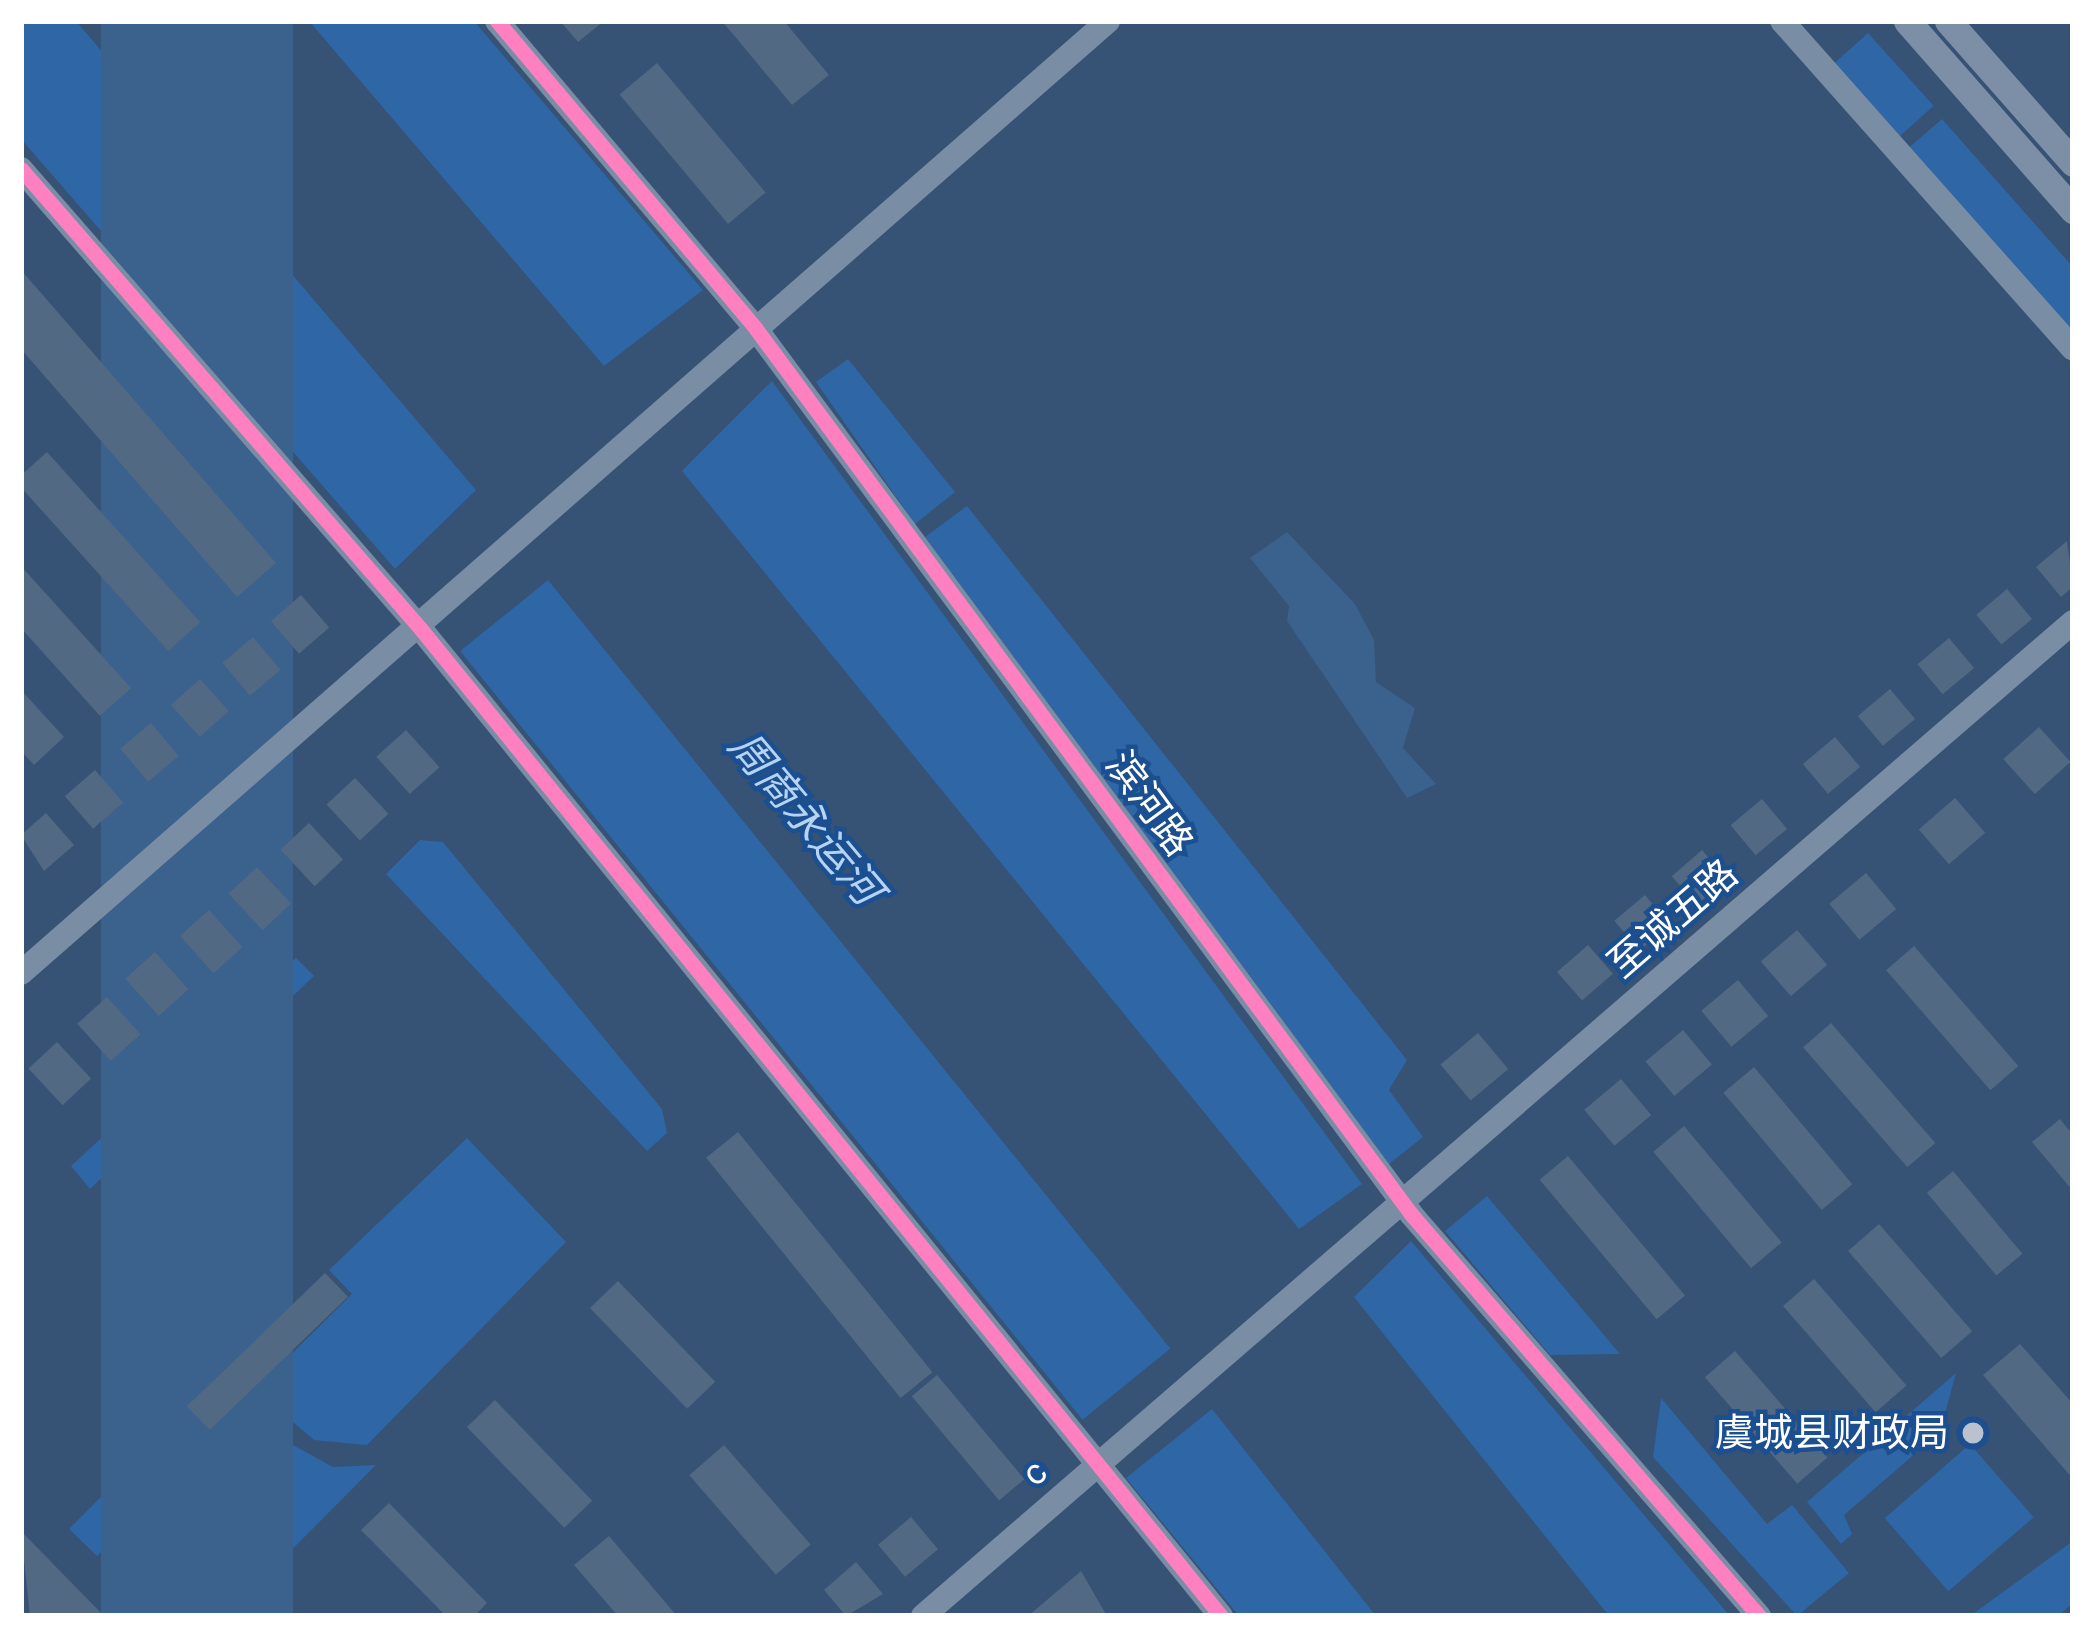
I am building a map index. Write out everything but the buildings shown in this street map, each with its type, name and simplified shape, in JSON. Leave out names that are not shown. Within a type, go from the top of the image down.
[{"type":"main road","points":[[1907,21],[2073,210]]},
{"type":"main road","points":[[1948,21],[2073,164]]},
{"type":"street","name":"滨河路","points":[[497,21],[756,329],[1400,1200],[1759,1616]]},
{"type":"street","points":[[21,973],[1108,21]]},
{"type":"street","points":[[1782,21],[2073,349]]},
{"type":"street","points":[[21,169],[420,628],[1221,1616]]},
{"type":"street","name":"至诚五路","points":[[1321,1271],[2073,622]]},
{"type":"street","name":"c","points":[[923,1616],[1321,1271]]},
{"type":"shaded area","points":[[21,21],[76,21],[476,490],[395,569],[21,139]]},
{"type":"shaded area","points":[[309,21],[474,21],[703,290],[604,366]]},
{"type":"shaded area","points":[[1868,33],[1934,106],[1900,136],[1835,63]]},
{"type":"shaded area","points":[[1942,119],[2073,267],[2073,336],[1905,151]]},
{"type":"shaded area","points":[[848,359],[955,492],[915,524],[816,382]]},
{"type":"shaded area","points":[[772,381],[1362,1184],[1299,1229],[682,471]]},
{"type":"shaded area","points":[[967,506],[1407,1060],[1389,1090],[1423,1137],[1389,1164],[925,537]]},
{"type":"shaded area","points":[[548,580],[1170,1349],[1083,1420],[460,651]]},
{"type":"shaded area","points":[[420,840],[443,842],[662,1109],[667,1133],[647,1151],[386,874]]},
{"type":"shaded area","points":[[296,958],[314,976],[90,1189],[71,1166]]},
{"type":"shaded area","points":[[467,1138],[566,1242],[367,1445],[314,1440],[255,1390],[352,1294],[329,1270]]},
{"type":"shaded area","points":[[1487,1196],[1620,1354],[1550,1355],[1445,1231]]},
{"type":"shaded area","points":[[1411,1241],[1730,1616],[1609,1616],[1354,1297]]},
{"type":"shaded area","points":[[1956,1373],[1940,1432],[1844,1515],[1852,1534],[1841,1544],[1807,1502]]},
{"type":"shaded area","points":[[1661,1398],[1767,1524],[1792,1505],[1849,1573],[1797,1616],[1653,1457]]},
{"type":"shaded area","points":[[237,1407],[251,1420],[139,1533],[130,1524],[97,1556],[69,1529],[180,1418],[203,1441]]},
{"type":"shaded area","points":[[1212,1409],[1376,1616],[1239,1616],[1126,1478]]},
{"type":"shaded area","points":[[273,1434],[333,1467],[376,1465],[226,1616],[138,1616],[148,1606],[123,1581]]},
{"type":"shaded area","points":[[1970,1444],[2034,1517],[1948,1591],[1885,1518]]},
{"type":"shaded area","points":[[2073,1541],[2073,1603],[2058,1616],[1970,1616]]},
{"type":"water","points":[[101,21],[293,21],[293,1616],[101,1616]]},
{"type":"water","points":[[1287,532],[1355,604],[1374,640],[1376,682],[1415,708],[1403,748],[1436,784],[1407,798],[1287,621],[1289,606],[1250,558]]},
{"type":"cycle path","points":[[497,21],[756,329],[1411,1214],[1759,1616]]},
{"type":"cycle path","points":[[21,169],[420,628],[1221,1616]]},
{"type":"place","name":"虞城县财政局","points":[[1973,1433]]},
{"type":"water label","name":"周商永运河","points":[[805,818]]}]
